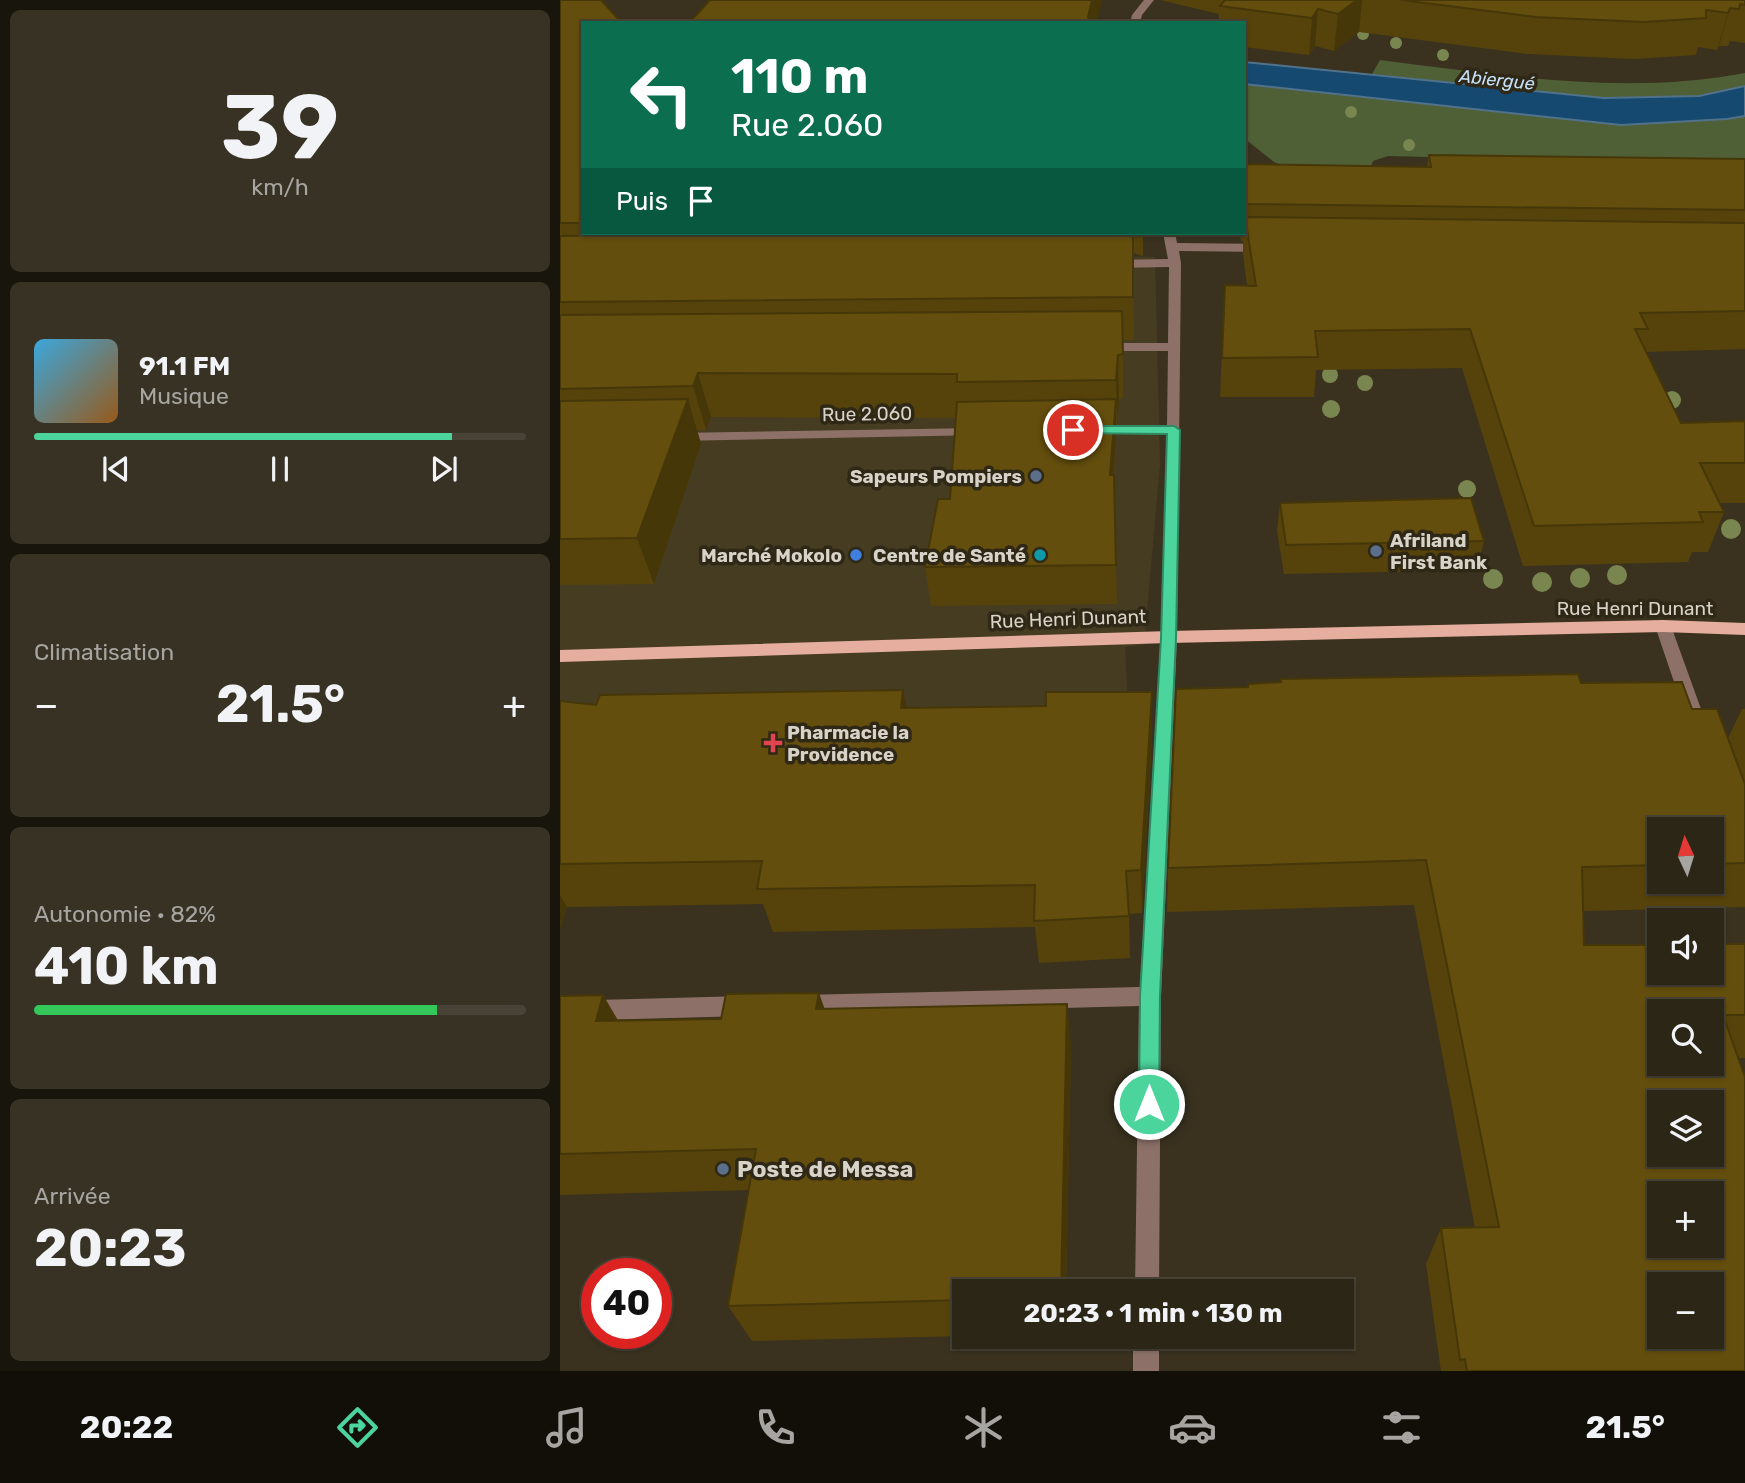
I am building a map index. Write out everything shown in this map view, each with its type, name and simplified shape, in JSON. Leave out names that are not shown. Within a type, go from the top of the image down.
[{"type":"main road","name":"Rue Henri Dunant","points":[[560,656],[1663,626],[1745,629]]},
{"type":"street","points":[[1136,21],[1149,0]]},
{"type":"street","points":[[1105,264],[1172,248],[1280,248]]},
{"type":"street","points":[[1147,1279],[1150,996],[1169,638],[1174,430],[1172,248]]},
{"type":"street","points":[[1090,348],[1174,347]]},
{"type":"street","points":[[1072,430],[1174,430]]},
{"type":"street","name":"Rue 2.060","points":[[657,437],[989,432]]},
{"type":"street","points":[[1663,626],[1700,731]]},
{"type":"street","points":[[560,1011],[1150,996]]},
{"type":"street","points":[[1146,1349],[1146,1371]]},
{"type":"shaded area","name":"Marché Mokolo","points":[[560,245],[1155,257],[1160,464],[1144,645],[1125,647],[1129,724],[560,751]]},
{"type":"green space","points":[[1380,60],[1516,77],[1608,83],[1699,80],[1745,73],[1745,86],[1699,96],[1604,98],[1372,74]]},
{"type":"green space","points":[[1246,84],[1451,106],[1727,119],[1745,116],[1745,165],[1388,156],[1373,161],[1370,169],[1289,169],[1274,162],[1246,140]]},
{"type":"water","points":[[1246,62],[1604,98],[1699,96],[1745,86],[1745,116],[1621,125],[1246,84]]},
{"type":"building","points":[[560,0],[601,0],[620,21],[581,21],[581,223],[560,223]]},
{"type":"building","points":[[710,0],[1092,0],[1089,21],[691,21]]},
{"type":"building","points":[[1225,0],[1357,0],[1338,14],[1318,9],[1312,18],[1220,6]]},
{"type":"building","points":[[1401,0],[1745,0],[1745,5],[1740,4],[1739,9],[1730,8],[1728,13],[1706,10],[1706,18],[1644,22],[1535,17]]},
{"type":"building","points":[[1429,155],[1745,159],[1745,210],[1246,204],[1246,164],[1431,167]]},
{"type":"building","points":[[1246,217],[1745,223],[1745,311],[1640,313],[1648,329],[1635,329],[1681,423],[1745,421],[1745,463],[1700,463],[1724,512],[1699,512],[1703,522],[1534,526],[1470,329],[1315,331],[1318,357],[1222,358],[1225,285],[1256,286]]},
{"type":"building","points":[[1133,235],[1133,297],[560,302],[560,236]]},
{"type":"building","points":[[1122,311],[1123,354],[1118,355],[1116,380],[957,382],[957,374],[698,373],[693,386],[560,389],[560,315]]},
{"type":"building","points":[[688,399],[637,538],[560,539],[560,401]]},
{"type":"building","points":[[1116,399],[1110,475],[1114,475],[1116,565],[925,567],[938,499],[950,499],[957,402]]},
{"type":"building","points":[[1471,498],[1484,541],[1286,545],[1280,503]]},
{"type":"building","points":[[1578,674],[1581,683],[1682,682],[1692,709],[1717,709],[1745,784],[1745,863],[1724,864],[1724,817],[1647,817],[1647,865],[1582,867],[1584,945],[1647,945],[1647,985],[1724,985],[1724,944],[1745,944],[1745,1015],[1724,1015],[1724,999],[1647,999],[1647,1076],[1724,1076],[1724,1018],[1745,1077],[1745,1371],[1467,1371],[1465,1359],[1460,1360],[1441,1228],[1499,1227],[1426,860],[1168,868],[1176,689],[1248,687],[1248,684],[1281,682],[1281,679]]},
{"type":"building","points":[[903,690],[901,708],[1046,706],[1046,692],[1152,692],[1141,870],[1126,871],[1129,916],[1034,921],[1035,885],[757,889],[762,861],[560,864],[560,701],[596,705],[600,695]]},
{"type":"building","points":[[819,993],[816,1009],[1067,1004],[1061,1279],[952,1279],[952,1300],[728,1306],[756,1149],[560,1154],[560,996],[603,995],[596,1021],[721,1019],[726,994]]},
{"type":"place","name":"Sapeurs Pompiers","points":[[1036,476]]},
{"type":"place","name":"Afriland First Bank","points":[[1376,551]]},
{"type":"place","name":"Marché Mokolo","points":[[856,555]]},
{"type":"place","name":"Centre de Santé","points":[[1040,555]]},
{"type":"place","name":"Pharmacie la Providence","points":[[773,743]]},
{"type":"place","name":"Poste de Messa","points":[[723,1169]]},
{"type":"route","points":[[1073,430],[1174,430],[1169,638],[1150,996],[1149,1104]]},
{"type":"water label","name":"Abiergué","points":[[1497,80]]}]
